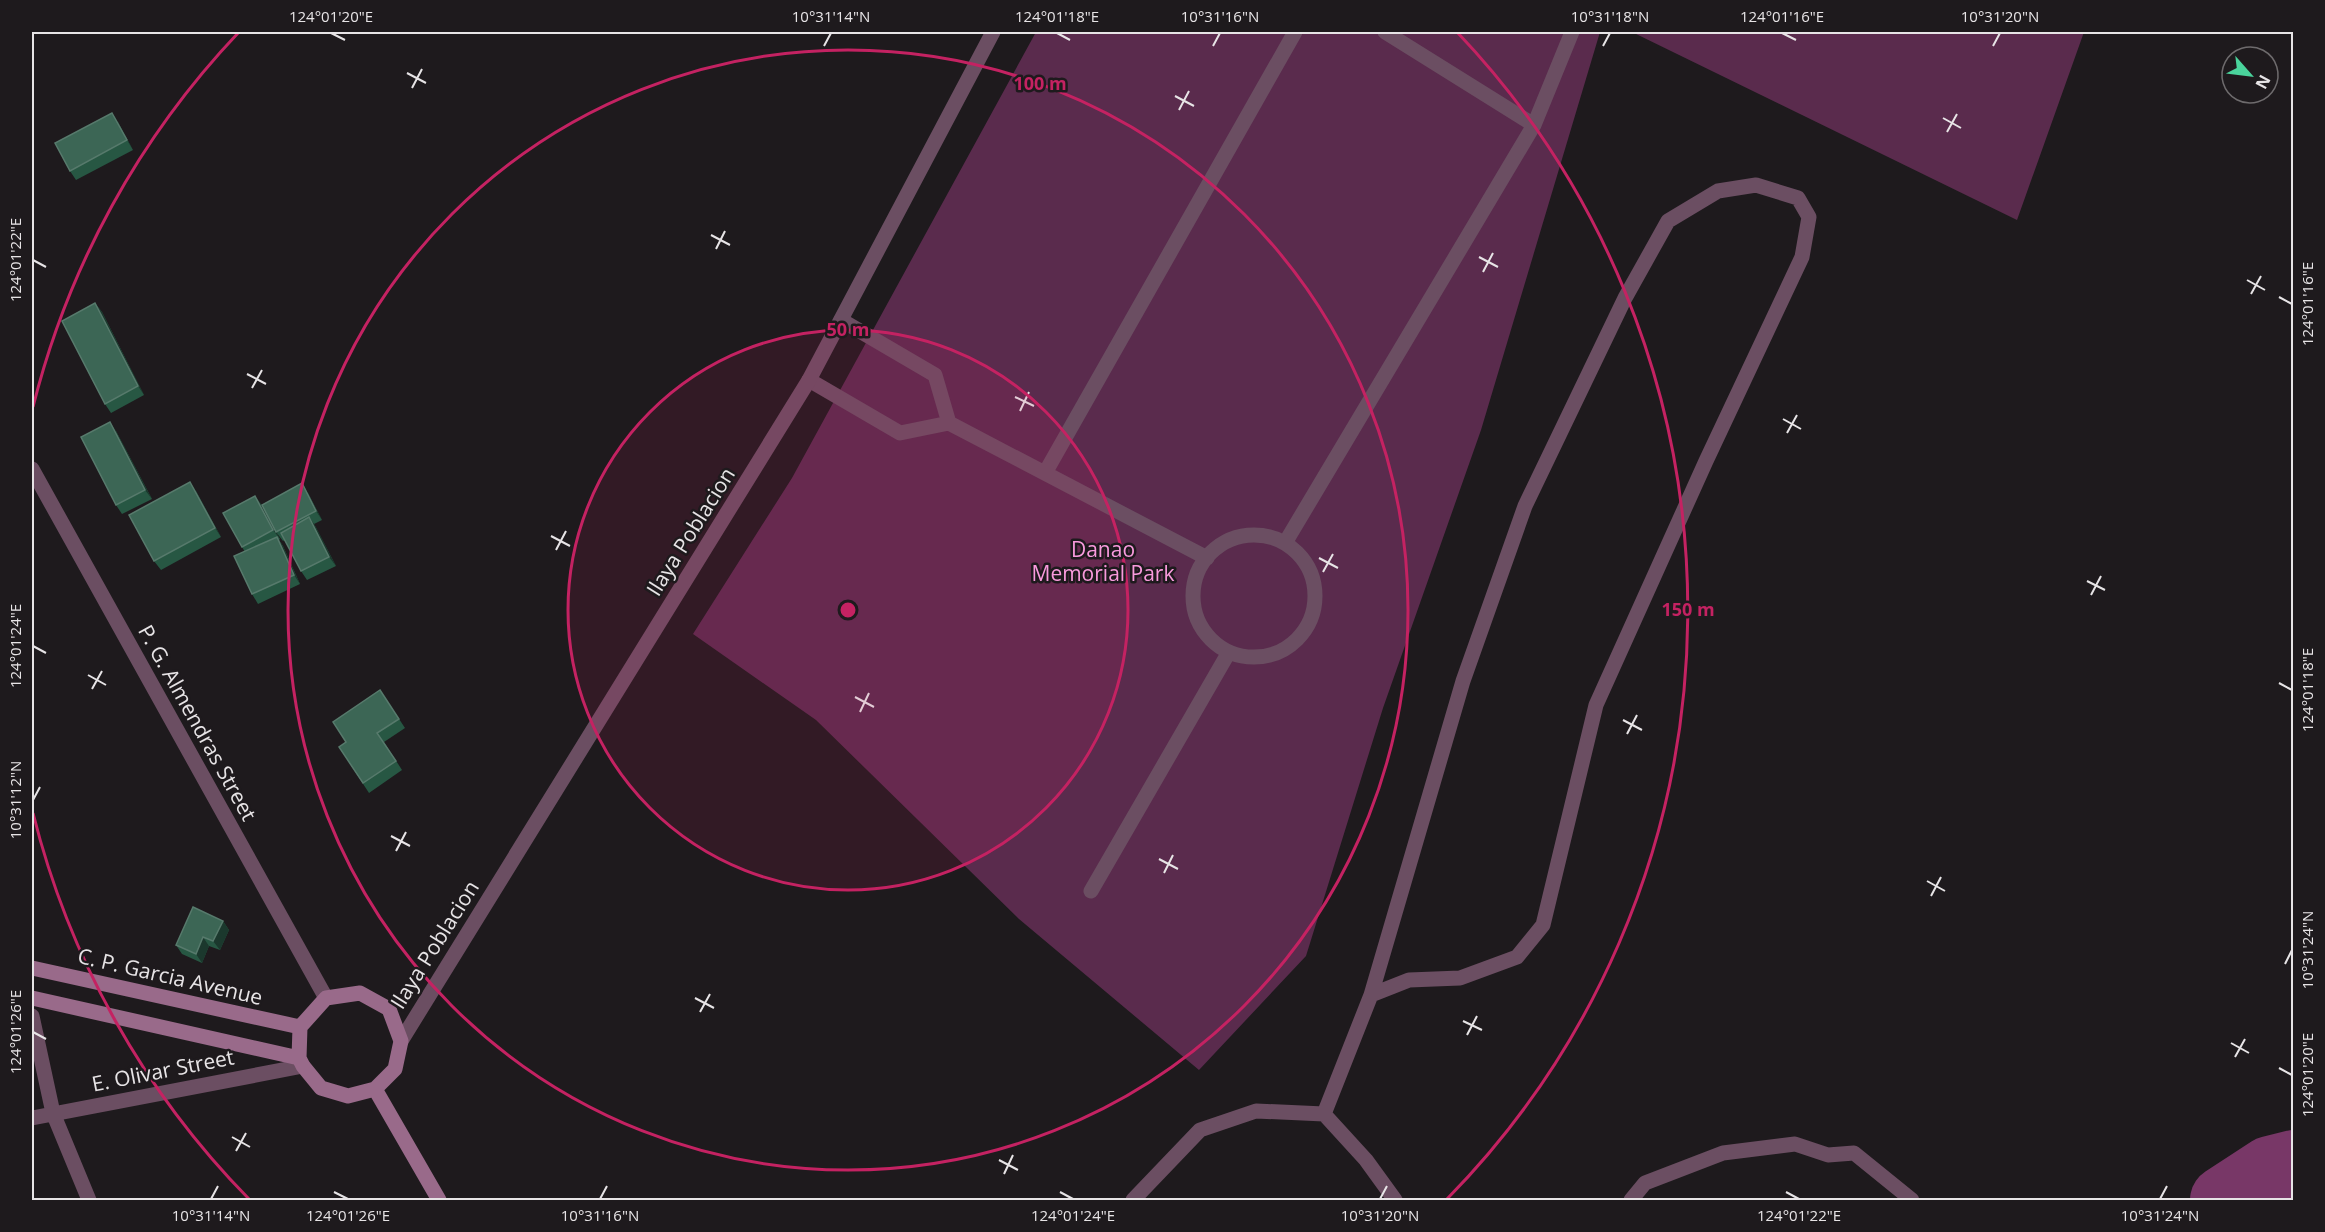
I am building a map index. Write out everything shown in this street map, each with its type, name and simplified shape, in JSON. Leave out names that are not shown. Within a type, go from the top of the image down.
[{"type":"main road","name":"C. P. Garcia Avenue","points":[[32,968],[300,1027]]},
{"type":"main road","points":[[360,993],[389,1009],[401,1041],[395,1069],[375,1089],[348,1096],[321,1088],[301,1062],[300,1027],[326,998],[360,993]]},
{"type":"main road","points":[[32,998],[301,1062]]},
{"type":"main road","points":[[375,1089],[439,1200]]},
{"type":"street","name":"Ilaya Poblacion","points":[[401,1041],[809,381],[993,32]]},
{"type":"street","points":[[1045,473],[1295,32]]},
{"type":"street","points":[[1385,32],[1534,125]]},
{"type":"street","points":[[1285,543],[1534,125],[1572,32]]},
{"type":"street","points":[[1323,1114],[1371,995],[1463,681],[1525,506],[1625,298],[1668,221],[1718,191],[1756,185],[1798,198],[1809,217],[1802,257],[1706,461],[1596,705],[1543,925],[1517,957],[1461,978],[1409,980],[1371,995]]},
{"type":"street","points":[[841,320],[935,375],[949,423]]},
{"type":"street","points":[[809,381],[900,433],[949,423],[1206,558]]},
{"type":"street","name":"P. G. Almendras Street","points":[[32,469],[326,998]]},
{"type":"street","points":[[1244,536],[1264,536],[1285,543],[1302,558],[1312,577],[1314,609],[1306,630],[1291,645],[1273,655],[1249,657],[1229,652],[1207,636],[1196,618],[1193,598],[1196,577],[1206,558],[1220,545],[1244,536]]},
{"type":"street","points":[[1091,891],[1229,652]]},
{"type":"street","points":[[32,1016],[53,1113],[89,1200]]},
{"type":"street","name":"E. Olivar Street","points":[[32,1118],[301,1062]]},
{"type":"street","points":[[1133,1200],[1200,1130],[1256,1111],[1323,1114],[1366,1160],[1395,1200]]},
{"type":"street","points":[[1631,1200],[1645,1183],[1723,1153],[1795,1144],[1828,1155],[1854,1153],[1912,1200]]},
{"type":"green space","name":"Danao Memorial Park","points":[[1036,32],[1600,32],[1481,430],[1383,708],[1306,956],[1199,1070],[1019,919],[816,720],[693,634],[792,478]]},
{"type":"green space","points":[[1632,32],[2084,32],[2017,220]]},
{"type":"building","points":[[112,113],[127,140],[70,171],[55,143]]},
{"type":"building","points":[[95,303],[138,386],[105,404],[62,321]]},
{"type":"building","points":[[110,422],[145,490],[116,505],[81,437]]},
{"type":"building","points":[[190,482],[215,528],[154,561],[129,515]]},
{"type":"building","points":[[302,483],[316,511],[276,532],[262,505]]},
{"type":"building","points":[[255,496],[273,530],[242,547],[223,513]]},
{"type":"building","points":[[309,517],[329,557],[301,571],[281,533]]},
{"type":"building","points":[[277,537],[294,575],[252,594],[234,556]]},
{"type":"building","points":[[380,690],[399,719],[377,733],[396,761],[363,783],[339,747],[346,742],[333,722]]},
{"type":"building","points":[[193,907],[223,921],[213,941],[203,937],[196,954],[176,945]]},
{"type":"waterway","points":[[2224,1200],[2270,1170],[2294,1164]]}]
